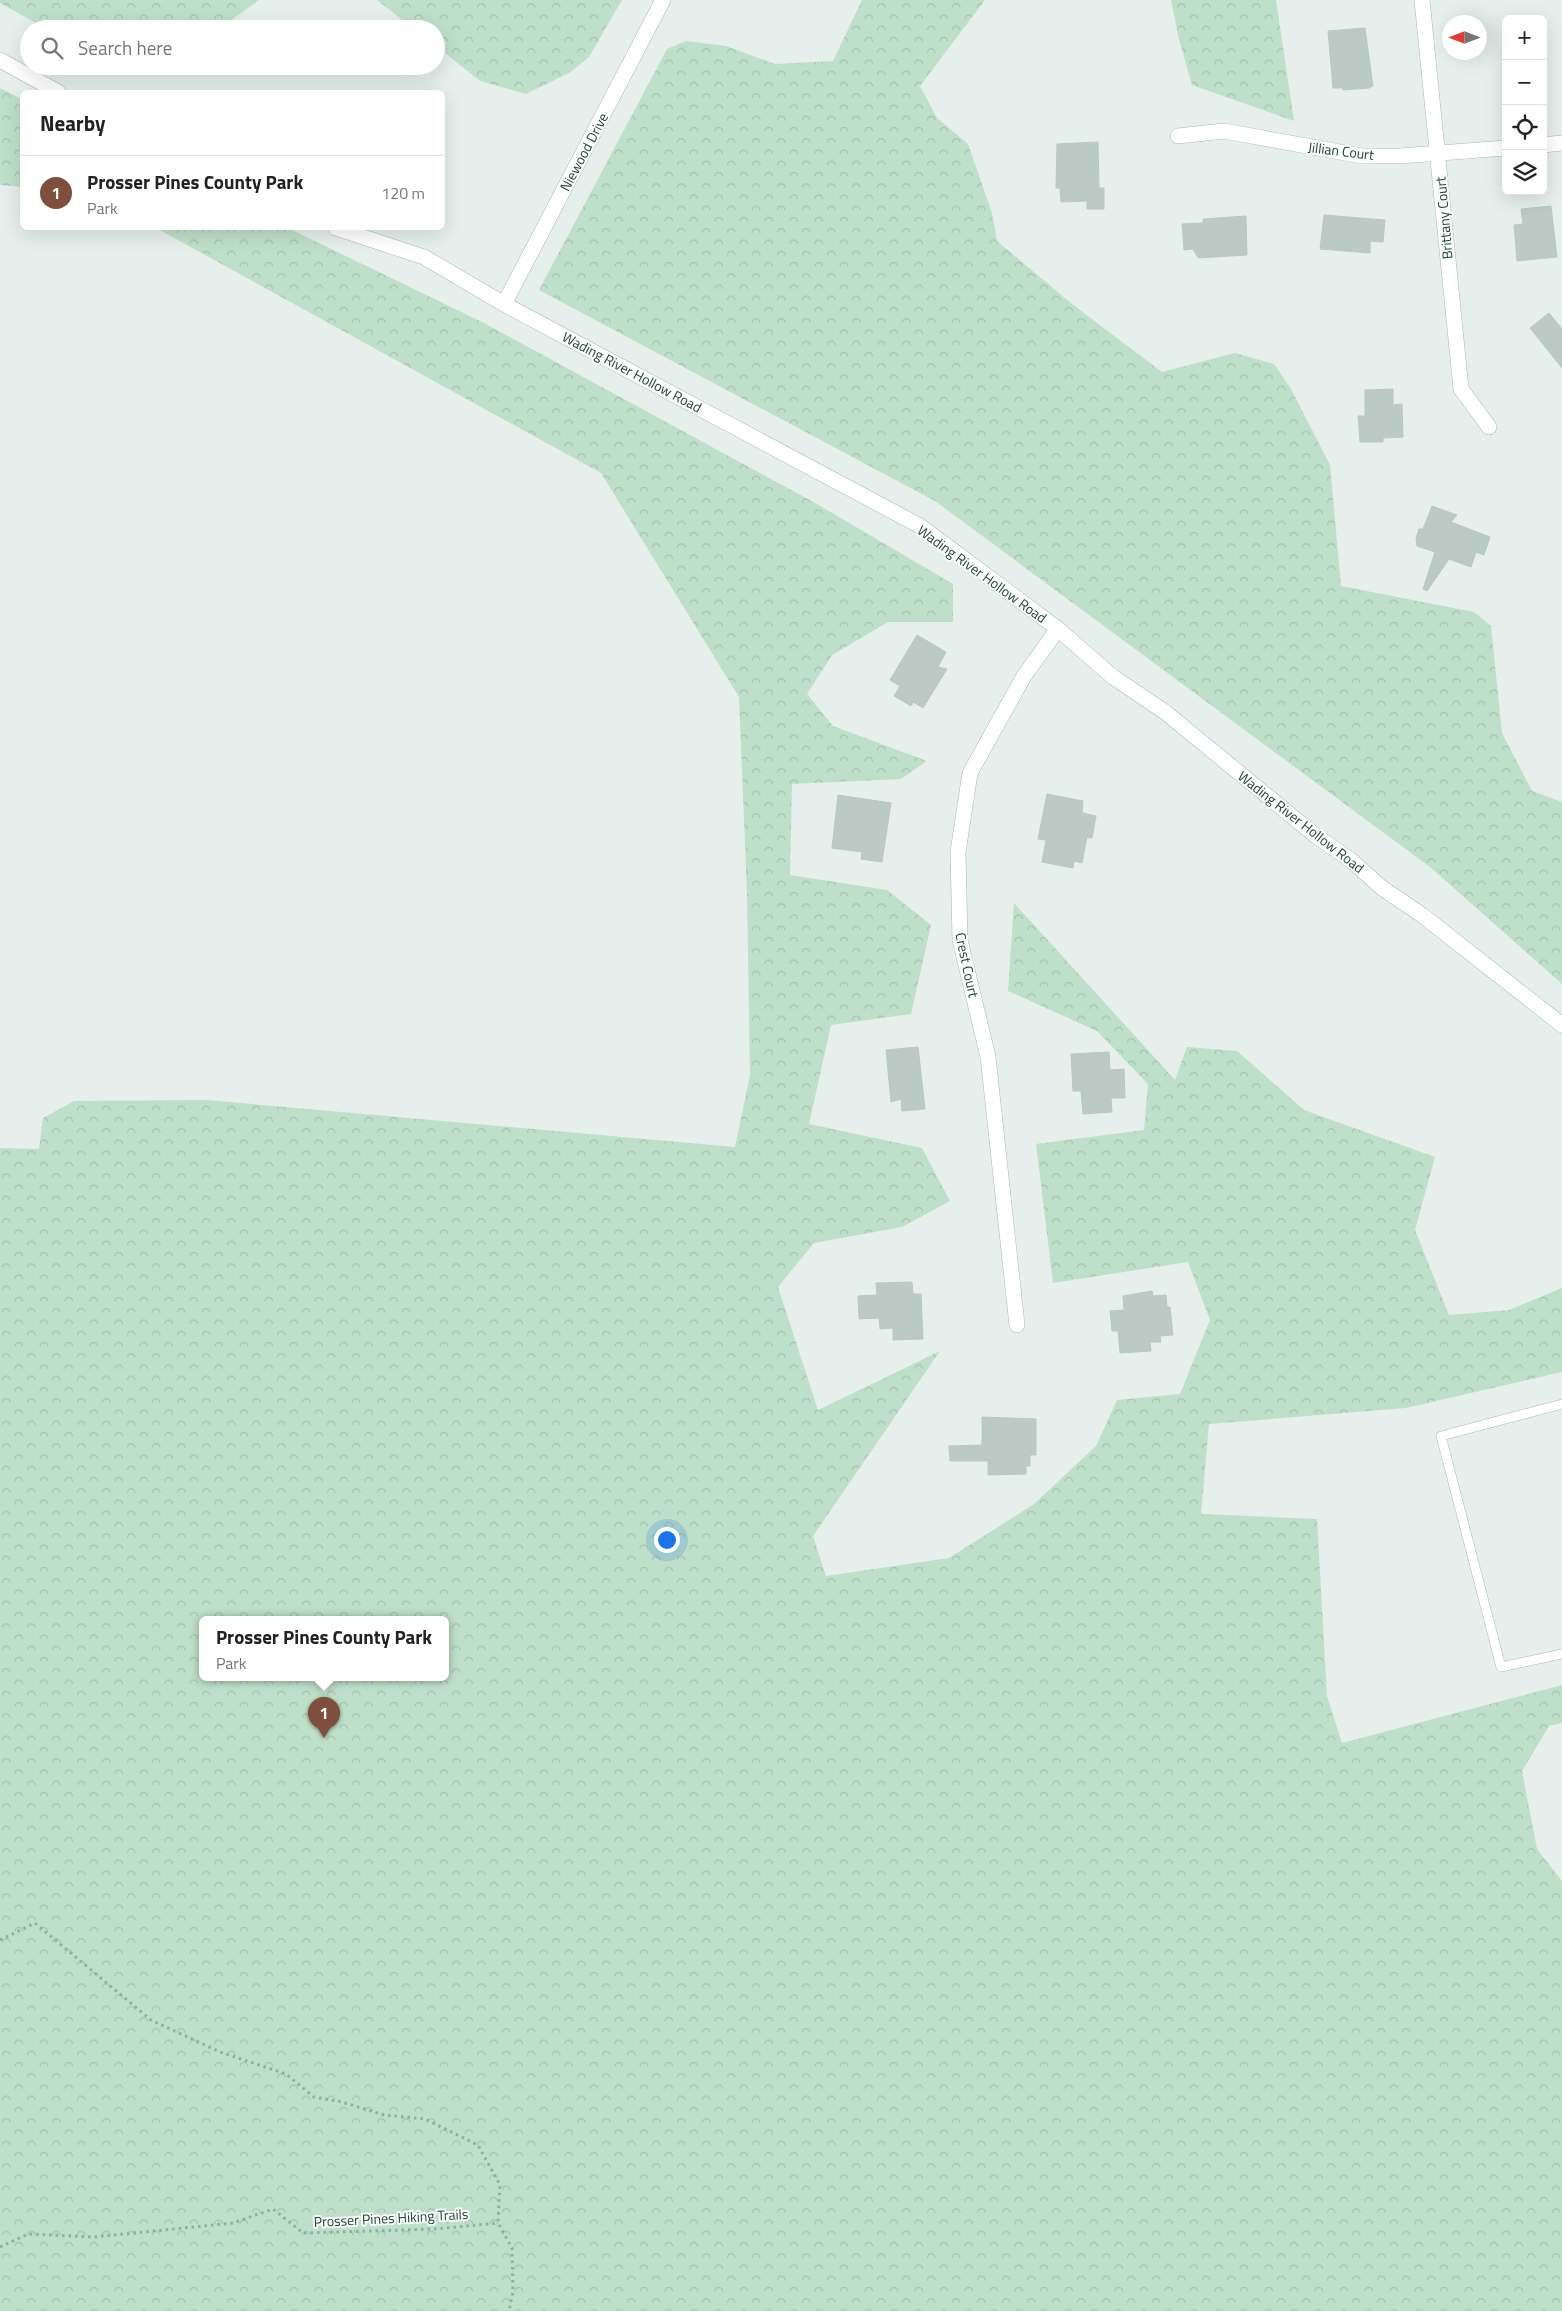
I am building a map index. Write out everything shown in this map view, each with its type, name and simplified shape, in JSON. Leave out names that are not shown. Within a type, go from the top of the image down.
[{"type":"street","name":"Niewood Drive","points":[[504,304],[664,0]]},
{"type":"street","name":"Brittany Court","points":[[1422,0],[1460,389],[1489,427]]},
{"type":"street","points":[[0,60],[20,71]]},
{"type":"street","points":[[27,75],[54,90]]},
{"type":"street","name":"Jillian Court","points":[[1178,136],[1224,131],[1362,156],[1502,148]]},
{"type":"street","points":[[1547,145],[1562,143]]},
{"type":"street","name":"Wading River Hollow Road","points":[[342,230],[424,257],[504,304],[920,526],[1058,630],[1113,677],[1165,712],[1316,836],[1352,861],[1382,888],[1458,942],[1562,1025]]},
{"type":"street","name":"Crest Court","points":[[1017,1325],[988,1057],[960,940],[958,852],[970,773],[1024,676],[1058,630]]},
{"type":"lane","points":[[1562,1404],[1441,1436],[1501,1667],[1562,1654]]},
{"type":"path","points":[[0,1940],[35,1924],[151,2020],[220,2052],[286,2074],[314,2097],[342,2102],[384,2115],[425,2118],[478,2145],[500,2185],[498,2223],[512,2248],[513,2292],[510,2311]]},
{"type":"path","name":"Prosser Pines Hiking Trails","points":[[0,2247],[28,2234],[94,2237],[233,2223],[273,2209],[303,2233],[435,2229],[498,2223]]},
{"type":"green space","points":[[0,0],[259,0],[231,20],[31,20],[0,3]]},
{"type":"green space","points":[[377,0],[622,0],[589,57],[571,72],[526,94],[480,81],[445,53],[445,20],[403,20]]},
{"type":"green space","points":[[862,0],[985,0],[920,86],[937,118],[968,144],[992,213],[997,241],[1072,304],[1162,372],[1235,353],[1274,364],[1291,389],[1330,465],[1341,586],[1474,612],[1491,626],[1502,733],[1532,791],[1562,802],[1562,984],[1430,867],[935,501],[539,290],[667,49],[686,41],[726,46],[775,64],[833,61]]},
{"type":"green space","points":[[1171,0],[1276,0],[1294,121],[1192,85],[1179,39]]},
{"type":"green space","points":[[0,88],[20,98],[20,187],[0,185]]},
{"type":"green space","points":[[160,230],[292,230],[484,323],[817,504],[953,584],[953,622],[888,622],[832,655],[807,694],[833,726],[927,761],[901,779],[792,784],[790,875],[887,890],[931,925],[911,1014],[831,1025],[809,1124],[922,1148],[950,1201],[902,1227],[814,1243],[778,1287],[818,1410],[940,1351],[813,1536],[826,1576],[949,1558],[1034,1504],[1096,1446],[1117,1400],[1180,1394],[1210,1320],[1188,1262],[1053,1283],[1036,1144],[1144,1130],[1148,1084],[1097,1031],[1008,991],[1014,903],[1175,1080],[1187,1047],[1237,1051],[1304,1110],[1435,1157],[1415,1230],[1449,1315],[1509,1310],[1562,1288],[1562,1372],[1406,1408],[1209,1424],[1201,1514],[1317,1519],[1327,1696],[1342,1743],[1562,1685],[1562,1723],[1549,1726],[1522,1771],[1537,1849],[1562,1881],[1562,2311],[0,2311],[0,1148],[39,1149],[43,1118],[74,1101],[207,1100],[735,1147],[750,1075],[747,894],[739,697],[601,473]]},
{"type":"building","points":[[1365,28],[1373,86],[1343,90],[1343,88],[1333,88],[1328,31]]},
{"type":"building","points":[[1098,142],[1099,188],[1104,188],[1104,209],[1087,209],[1087,201],[1061,202],[1060,188],[1056,188],[1057,144]]},
{"type":"building","points":[[1551,206],[1557,257],[1517,261],[1514,225],[1523,224],[1521,209]]},
{"type":"building","points":[[1324,215],[1385,220],[1383,242],[1370,241],[1370,253],[1320,249]]},
{"type":"building","points":[[1246,216],[1247,255],[1198,258],[1193,249],[1184,250],[1182,224],[1203,223],[1203,219]]},
{"type":"building","points":[[1549,313],[1562,329],[1562,368],[1530,328]]},
{"type":"building","points":[[1393,389],[1393,405],[1402,404],[1403,437],[1383,438],[1383,442],[1360,442],[1358,416],[1365,416],[1365,390]]},
{"type":"building","points":[[1432,506],[1457,515],[1451,522],[1490,537],[1484,555],[1476,552],[1471,567],[1449,559],[1427,591],[1423,589],[1435,552],[1417,546],[1416,538],[1419,529],[1423,529]]},
{"type":"building","points":[[917,635],[946,652],[938,667],[947,669],[923,708],[913,702],[911,706],[894,696],[900,686],[890,680]]},
{"type":"building","points":[[1047,794],[1083,801],[1082,813],[1096,816],[1092,838],[1087,837],[1082,863],[1074,861],[1073,868],[1042,862],[1046,840],[1038,839]]},
{"type":"building","points":[[838,795],[891,803],[882,862],[861,859],[862,852],[832,848]]},
{"type":"building","points":[[918,1047],[925,1109],[902,1111],[901,1099],[891,1102],[886,1050]]},
{"type":"building","points":[[1109,1052],[1110,1070],[1124,1069],[1125,1098],[1111,1098],[1112,1112],[1083,1114],[1081,1091],[1073,1091],[1071,1054]]},
{"type":"building","points":[[912,1282],[913,1294],[921,1294],[923,1339],[893,1340],[893,1328],[880,1329],[879,1318],[859,1319],[858,1296],[877,1295],[876,1283]]},
{"type":"building","points":[[1152,1291],[1153,1296],[1166,1295],[1167,1307],[1170,1307],[1173,1335],[1160,1336],[1161,1342],[1150,1342],[1151,1351],[1120,1353],[1118,1331],[1112,1331],[1110,1311],[1124,1310],[1123,1296]]},
{"type":"building","points":[[982,1417],[1036,1419],[1036,1455],[1030,1455],[1030,1466],[1026,1466],[1026,1474],[988,1475],[988,1461],[950,1461],[949,1446],[982,1445]]},
{"type":"place","name":"Prosser Pines County Park","points":[[324,1738]]}]
